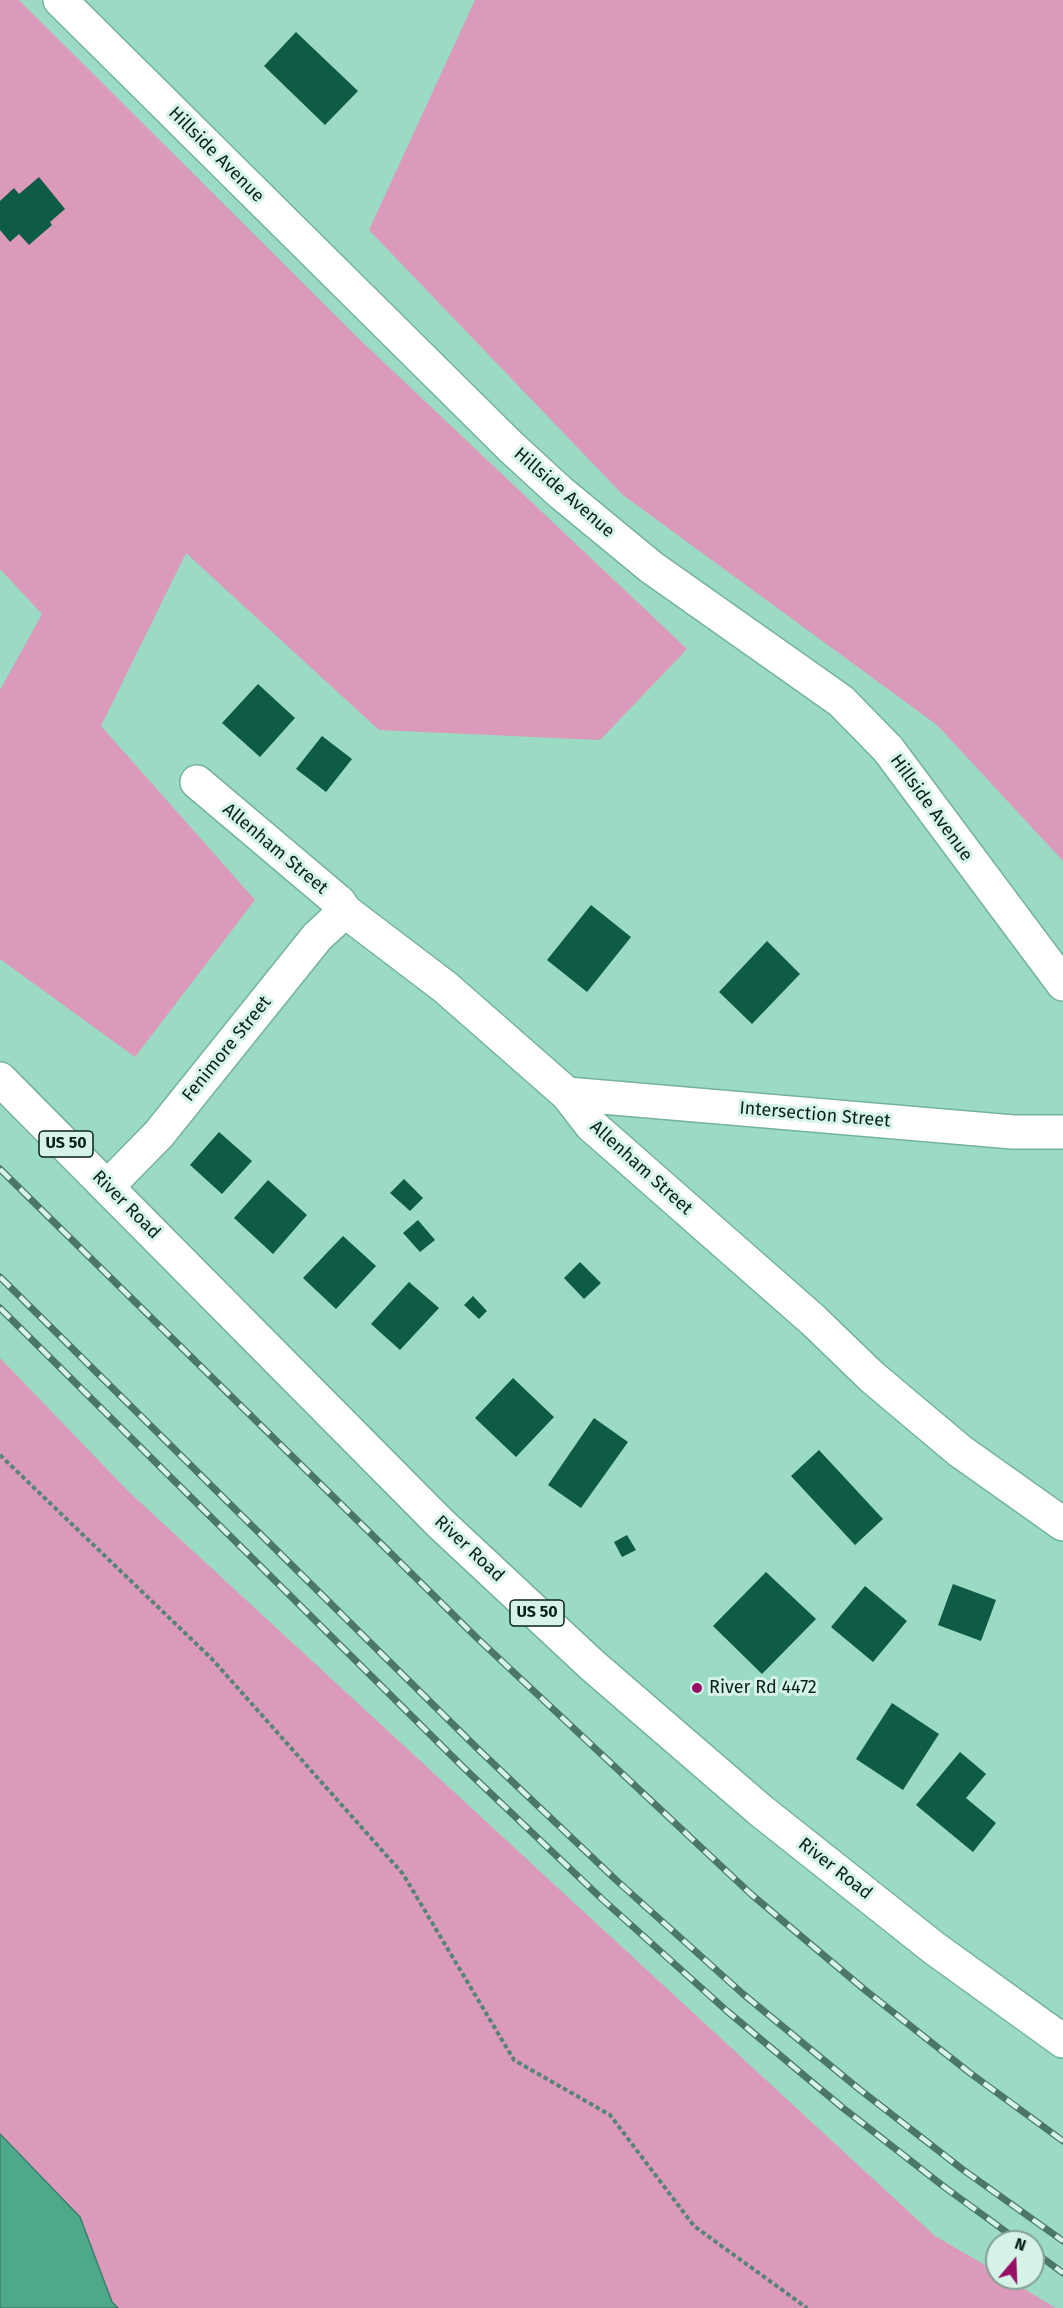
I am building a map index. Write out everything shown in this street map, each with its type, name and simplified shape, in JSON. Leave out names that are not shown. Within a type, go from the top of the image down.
[{"type":"street","name":"Hillside Avenue","points":[[60,0],[502,439],[560,492],[651,567],[841,701],[888,749],[1063,984]]},
{"type":"street","name":"Allenham Street","points":[[197,782],[339,902],[345,911],[445,987],[567,1094],[591,1125],[813,1320],[872,1377],[960,1451],[1063,1524]]},
{"type":"street","name":"Fenimore Street","points":[[108,1186],[159,1134],[317,937],[345,911]]},
{"type":"street","name":"River Road","points":[[0,1079],[441,1524],[592,1665],[770,1817],[934,1948],[1063,2041]]},
{"type":"street","name":"Intersection Street","points":[[567,1094],[1013,1132],[1063,1132]]},
{"type":"path","points":[[0,1455],[212,1659],[403,1874],[514,2060],[610,2115],[694,2226],[807,2308]]},
{"type":"shaded area","points":[[0,0],[19,0],[357,337],[687,649],[600,740],[379,730],[186,553],[101,726],[255,900],[135,1057],[0,959],[0,690],[42,614],[0,569]]},
{"type":"shaded area","points":[[475,0],[1063,0],[1063,861],[937,725],[623,495],[369,230]]},
{"type":"shaded area","points":[[0,1358],[128,1491],[935,2236],[985,2265],[985,2290],[1026,2290],[1056,2308],[118,2308],[112,2302],[80,2217],[0,2134]]},
{"type":"shaded area","points":[[0,2134],[80,2217],[112,2302],[118,2308],[0,2308]]},
{"type":"building","points":[[296,32],[358,91],[325,125],[264,66]]},
{"type":"building","points":[[39,177],[65,209],[50,222],[52,225],[29,245],[19,234],[10,242],[0,230],[0,201],[14,188],[19,194]]},
{"type":"building","points":[[258,684],[295,718],[260,757],[222,723]]},
{"type":"building","points":[[322,736],[352,759],[326,792],[296,769]]},
{"type":"building","points":[[591,905],[631,937],[587,992],[547,960]]},
{"type":"building","points":[[767,941],[800,974],[752,1024],[719,992]]},
{"type":"building","points":[[219,1132],[252,1161],[222,1194],[190,1165]]},
{"type":"building","points":[[404,1179],[423,1198],[410,1211],[390,1193]]},
{"type":"building","points":[[268,1180],[307,1215],[273,1254],[234,1218]]},
{"type":"building","points":[[418,1220],[435,1240],[420,1252],[403,1233]]},
{"type":"building","points":[[343,1236],[376,1266],[336,1309],[303,1278]]},
{"type":"building","points":[[580,1262],[601,1283],[584,1299],[564,1278]]},
{"type":"building","points":[[409,1282],[439,1308],[400,1350],[371,1324]]},
{"type":"building","points":[[473,1296],[487,1311],[479,1319],[464,1305]]},
{"type":"building","points":[[513,1378],[554,1417],[516,1457],[475,1418]]},
{"type":"building","points":[[594,1418],[628,1442],[581,1508],[548,1485]]},
{"type":"building","points":[[819,1450],[883,1519],[855,1545],[791,1476]]},
{"type":"building","points":[[627,1535],[636,1550],[622,1557],[614,1542]]},
{"type":"building","points":[[766,1572],[816,1619],[762,1674],[713,1626]]},
{"type":"building","points":[[953,1584],[996,1600],[981,1641],[938,1625]]},
{"type":"building","points":[[865,1586],[907,1621],[873,1662],[831,1627]]},
{"type":"building","points":[[892,1703],[939,1734],[903,1790],[856,1759]]},
{"type":"building","points":[[960,1752],[986,1774],[966,1798],[996,1823],[973,1852],[916,1805]]},
{"type":"railway","points":[[0,1169],[477,1638],[752,1895],[865,1990],[970,2073],[1063,2141]]},
{"type":"railway","points":[[0,1277],[479,1750],[616,1880],[743,1994],[859,2089],[962,2169],[1063,2241]]},
{"type":"railway","points":[[0,1308],[464,1768],[602,1899],[727,2011],[843,2108],[1004,2230]]},
{"type":"railway","points":[[1045,2260],[1063,2273]]},
{"type":"place","name":"River Rd 4472","points":[[697,1688]]}]
